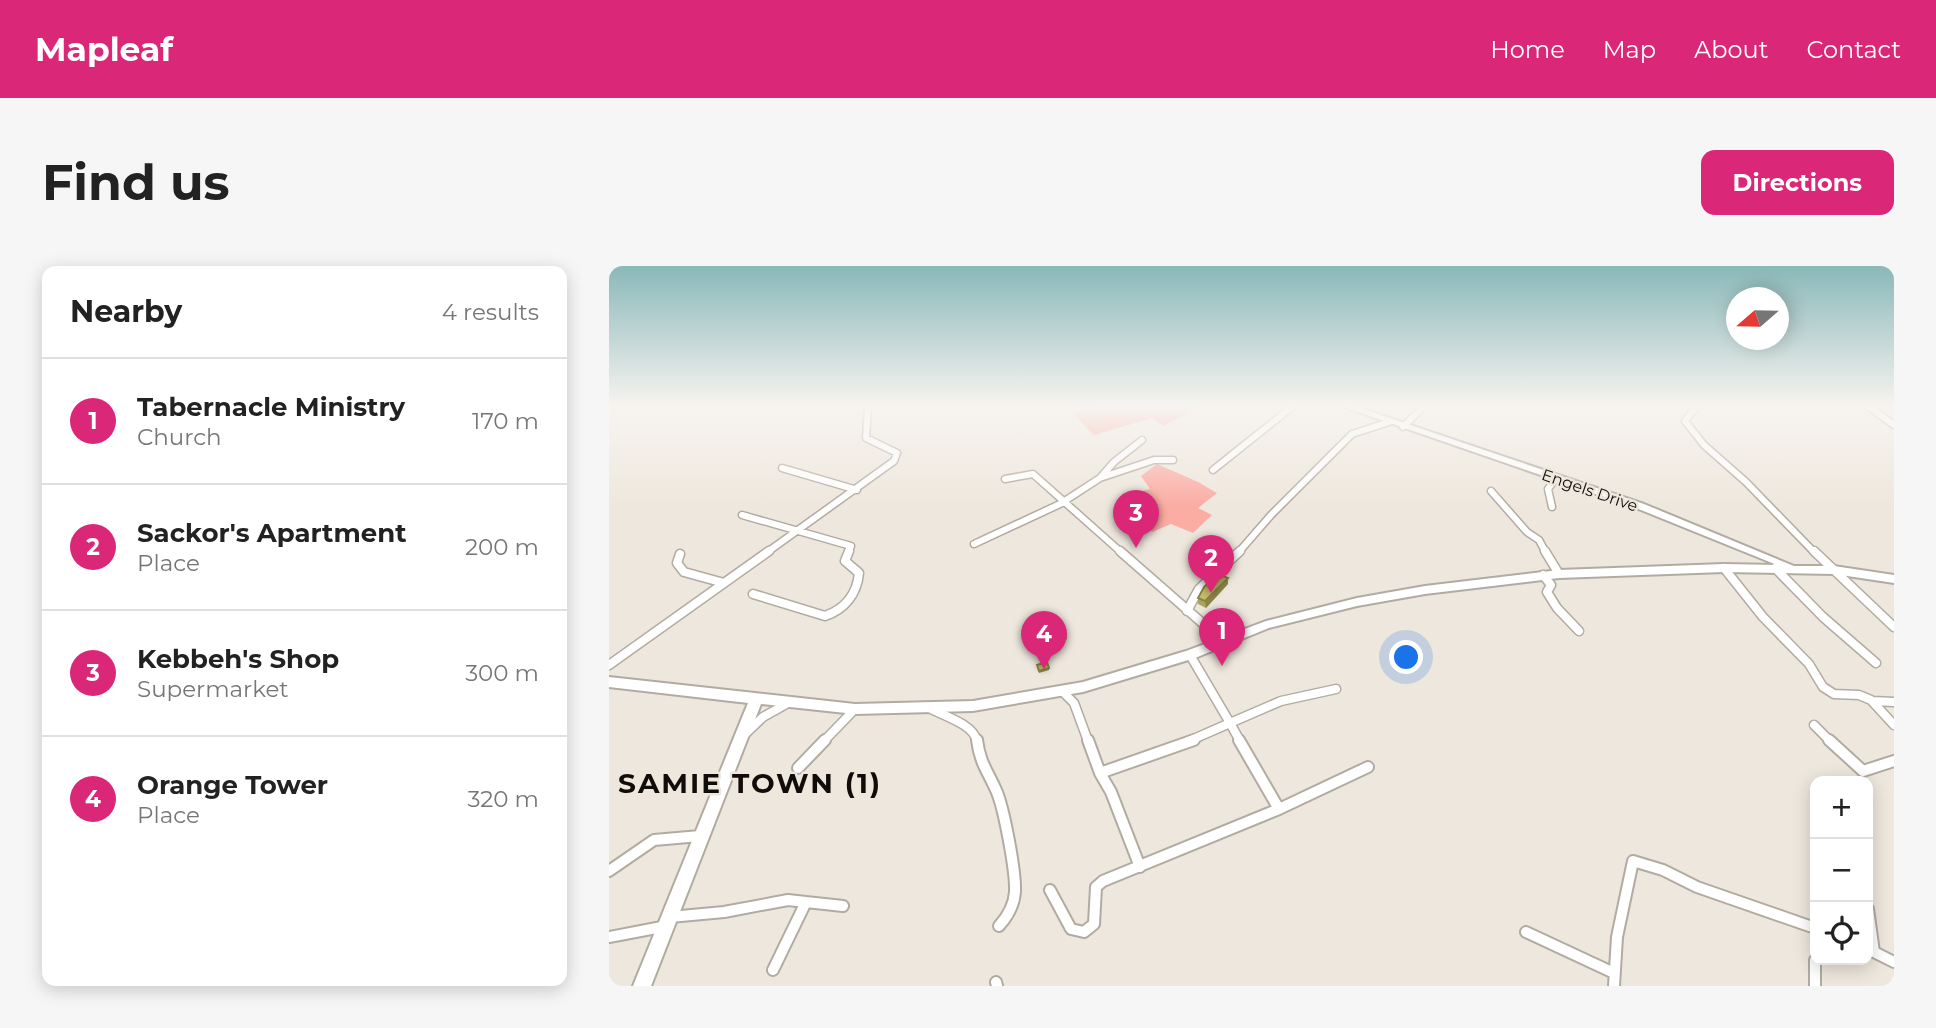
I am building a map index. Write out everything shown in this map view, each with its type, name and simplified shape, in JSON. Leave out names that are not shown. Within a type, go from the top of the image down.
[{"type":"main road","name":"Engels Drive","points":[[1438,440],[1640,506],[1793,568]]},
{"type":"main road","points":[[609,682],[855,709],[973,706],[1083,687],[1190,655],[1266,625],[1357,602],[1425,590],[1543,575],[1724,568],[1835,569],[1894,579]]},
{"type":"main road","points":[[642,986],[756,700]]},
{"type":"street","points":[[609,665],[894,461],[897,453],[869,440]]},
{"type":"street","points":[[974,544],[1047,511],[1100,478],[1114,462],[1142,440]]},
{"type":"street","points":[[1213,470],[1251,440]]},
{"type":"street","points":[[1187,611],[1199,589],[1241,550],[1271,515],[1346,440]]},
{"type":"street","points":[[1701,440],[1835,569],[1853,591],[1894,627]]},
{"type":"street","points":[[1100,478],[1122,475],[1156,458],[1173,460]]},
{"type":"street","points":[[782,468],[857,490]]},
{"type":"street","points":[[1005,479],[1033,474],[1065,499],[1224,642]]},
{"type":"street","points":[[1552,507],[1548,489],[1556,478]]},
{"type":"street","points":[[1491,491],[1527,532],[1539,540],[1559,574]]},
{"type":"street","points":[[742,515],[851,546],[845,561],[859,573],[859,587],[835,612],[825,616],[753,594]]},
{"type":"street","points":[[680,554],[677,563],[684,572],[724,583]]},
{"type":"street","points":[[1724,568],[1763,617],[1809,664],[1828,691],[1894,702]]},
{"type":"street","points":[[1775,568],[1823,617],[1876,663]]},
{"type":"street","points":[[1543,575],[1551,585],[1547,592],[1549,597],[1559,612],[1579,631]]},
{"type":"street","points":[[1190,655],[1279,809]]},
{"type":"street","points":[[1100,773],[1193,740],[1258,708],[1307,693],[1336,689]]},
{"type":"street","points":[[1062,691],[1074,703],[1140,867]]},
{"type":"street","points":[[1871,700],[1894,725]]},
{"type":"street","points":[[739,740],[763,717],[788,702]]},
{"type":"street","points":[[929,708],[976,736],[980,761],[997,792],[1009,847],[1015,893],[1010,913],[999,926]]},
{"type":"street","points":[[798,768],[855,709]]},
{"type":"street","points":[[1814,725],[1858,769],[1863,771],[1894,761]]},
{"type":"street","points":[[1050,890],[1071,929],[1084,932],[1094,924],[1096,887],[1103,881],[1279,809],[1368,766]]},
{"type":"street","points":[[609,871],[654,840],[701,836]]},
{"type":"street","points":[[1613,986],[1617,937],[1633,861],[1663,870],[1697,887],[1810,926]]},
{"type":"street","points":[[609,937],[668,922],[788,900],[843,906]]},
{"type":"street","points":[[773,971],[806,902]]},
{"type":"street","points":[[1526,932],[1613,973]]},
{"type":"street","points":[[1873,951],[1894,962]]},
{"type":"street","points":[[1815,965],[1815,986]]},
{"type":"shaded area","points":[[1157,464],[1217,493],[1198,508],[1212,515],[1193,533],[1171,524],[1152,532],[1148,527],[1138,530],[1114,513],[1133,502],[1134,493],[1150,489],[1141,476]]},
{"type":"building","points":[[1218,574],[1228,578],[1205,601],[1198,598],[1204,587]]},
{"type":"building","points":[[1063,627],[1066,634],[1047,644],[1043,634]]},
{"type":"building","points":[[1047,662],[1049,668],[1039,671],[1037,665]]},
{"type":"place","name":"Kebbeh's Shop","points":[[1136,548]]},
{"type":"place","name":"Sackor's Apartment","points":[[1211,593]]},
{"type":"place","name":"Tabernacle Ministry","points":[[1222,666]]},
{"type":"place","name":"Orange Tower","points":[[1044,669]]},
{"type":"district","name":"SAMIE TOWN (1)","points":[[750,783]]}]
